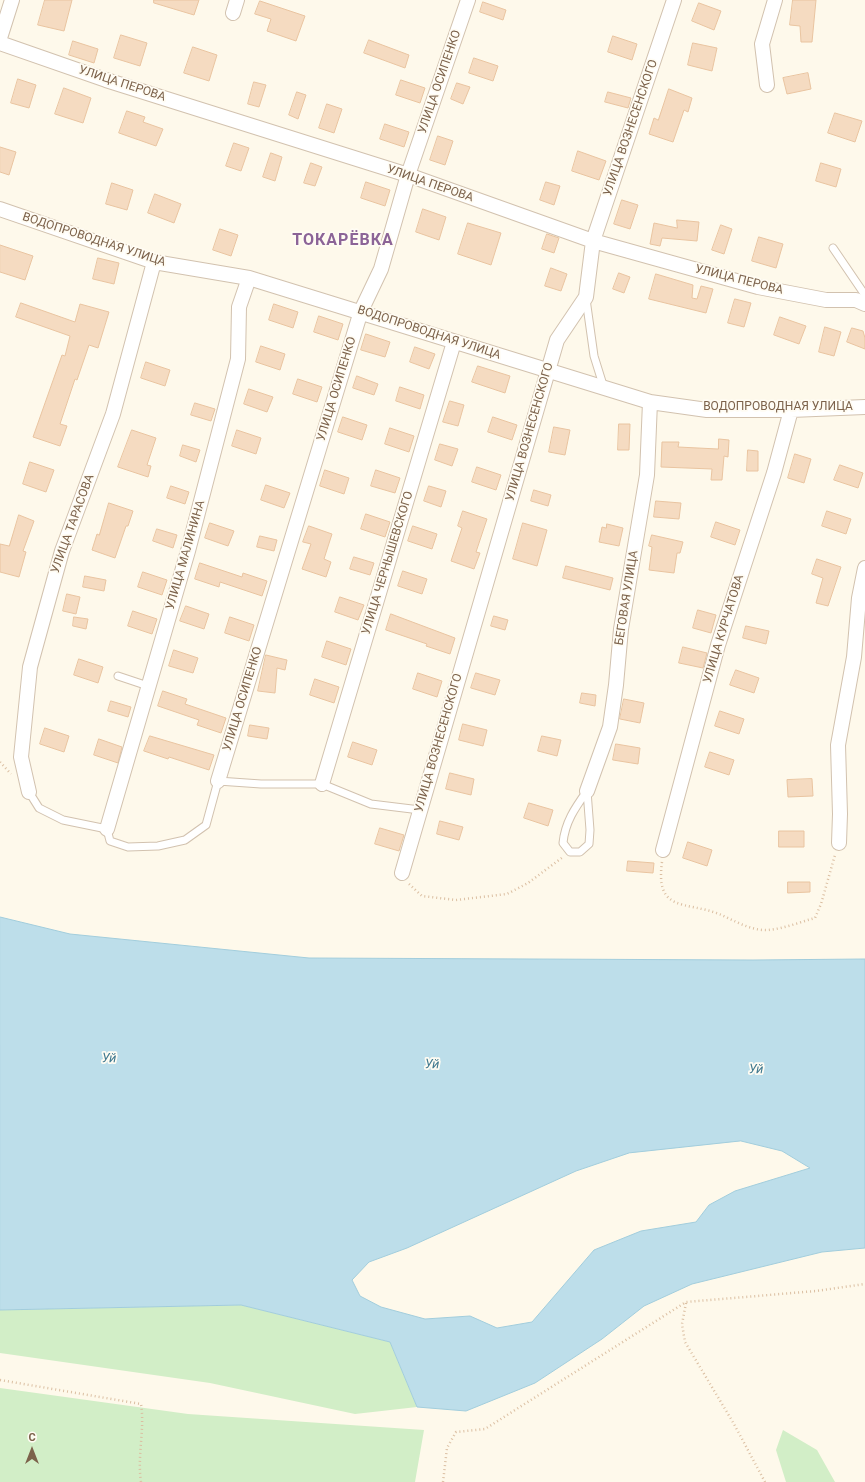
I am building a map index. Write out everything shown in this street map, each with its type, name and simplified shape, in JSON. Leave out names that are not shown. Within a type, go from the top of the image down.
[{"type":"street","points":[[0,38],[12,0]]},
{"type":"street","name":"УЛИЦА ОСИПЕНКО","points":[[218,781],[361,311],[381,269],[408,175],[468,0]]},
{"type":"street","name":"УЛИЦА ВОЗНЕСЕНСКОГО","points":[[402,873],[557,340],[586,297],[593,241],[674,0]]},
{"type":"street","points":[[767,85],[762,44],[775,0]]},
{"type":"street","name":"УЛИЦА ПЕРОВА","points":[[0,43],[106,80],[408,175],[593,241],[758,287],[826,300],[856,300],[865,304]]},
{"type":"street","name":"ВОДОПРОВОДНАЯ УЛИЦА","points":[[0,209],[154,262],[249,278],[361,311],[454,342],[650,402],[707,410],[792,410],[865,407]]},
{"type":"street","name":"УЛИЦА ТАРАСОВА","points":[[29,792],[21,757],[30,667],[62,551],[113,414],[154,262]]},
{"type":"street","name":"УЛИЦА МАЛИНИНА","points":[[106,829],[188,551],[236,367],[238,359],[239,307],[249,278]]},
{"type":"street","name":"УЛИЦА ЧЕРНЫШЕВСКОГО","points":[[322,784],[454,342]]},
{"type":"street","name":"БЕГОВАЯ УЛИЦА","points":[[587,791],[610,727],[621,629],[647,475],[650,402]]},
{"type":"street","name":"УЛИЦА КУРЧАТОВА","points":[[664,850],[718,645],[774,473],[792,410]]},
{"type":"street","points":[[839,843],[840,814],[838,745],[854,657],[859,598],[865,568]]},
{"type":"lane","points":[[833,248],[865,295]]},
{"type":"lane","points":[[586,297],[594,356],[604,388]]},
{"type":"lane","points":[[118,676],[148,686]]},
{"type":"lane","points":[[29,792],[39,808],[63,820],[106,829],[110,841],[128,847],[158,846],[185,840],[206,825],[218,781],[261,784],[322,784],[371,804],[420,810]]},
{"type":"lane","points":[[587,791],[590,830],[589,844],[580,852],[570,852],[563,843],[564,830],[572,812],[587,791]]},
{"type":"path","points":[[664,850],[660,874],[663,891],[674,903],[718,914],[740,925],[767,930],[815,918],[821,904],[839,843]]},
{"type":"path","points":[[402,873],[408,882],[422,896],[456,900],[507,894],[528,883],[570,852]]},
{"type":"path","points":[[444,1482],[447,1448],[456,1432],[485,1429],[686,1302],[816,1291],[865,1284]]},
{"type":"path","points":[[686,1302],[682,1324],[685,1342],[734,1424],[765,1482]]},
{"type":"path","points":[[0,1380],[141,1404],[143,1416],[138,1464],[141,1482]]},
{"type":"green space","points":[[241,1305],[390,1342],[417,1407],[355,1414],[210,1383],[0,1353],[0,1310]]},
{"type":"green space","points":[[0,1388],[188,1414],[424,1430],[415,1482],[0,1482]]},
{"type":"green space","points":[[783,1430],[817,1450],[835,1482],[786,1482],[776,1450]]},
{"type":"water","name":"Уй","points":[[0,917],[70,934],[309,958],[753,960],[865,959],[865,1248],[822,1252],[692,1284],[644,1306],[602,1339],[535,1383],[466,1411],[417,1407],[390,1342],[241,1305],[0,1310]],"holes":[[[741,1141],[782,1151],[810,1168],[735,1191],[709,1205],[696,1222],[641,1231],[594,1250],[532,1322],[497,1328],[470,1316],[425,1319],[381,1307],[360,1296],[352,1280],[369,1262],[407,1248],[576,1171],[629,1153]]]},
{"type":"building","points":[[45,0],[72,0],[64,31],[38,25]]},
{"type":"building","points":[[154,0],[199,0],[194,15],[154,3]]},
{"type":"building","points":[[793,0],[816,0],[812,42],[801,42],[800,26],[790,25]]},
{"type":"building","points":[[260,1],[305,16],[296,41],[267,31],[271,19],[255,14]]},
{"type":"building","points":[[483,2],[506,10],[503,20],[480,12]]},
{"type":"building","points":[[699,3],[721,11],[714,30],[692,21]]},
{"type":"building","points":[[121,35],[147,43],[140,66],[114,58]]},
{"type":"building","points":[[613,36],[637,44],[632,60],[608,52]]},
{"type":"building","points":[[369,40],[409,55],[405,68],[364,53]]},
{"type":"building","points":[[73,41],[98,49],[94,63],[69,55]]},
{"type":"building","points":[[693,43],[717,48],[712,71],[688,65]]},
{"type":"building","points":[[193,47],[217,55],[209,81],[184,73]]},
{"type":"building","points":[[474,58],[498,66],[493,81],[469,73]]},
{"type":"building","points":[[808,73],[811,89],[787,94],[783,78]]},
{"type":"building","points":[[18,79],[36,85],[29,108],[11,103]]},
{"type":"building","points":[[401,80],[425,88],[420,103],[396,95]]},
{"type":"building","points":[[254,82],[266,85],[259,107],[248,104]]},
{"type":"building","points":[[457,83],[470,87],[463,104],[451,99]]},
{"type":"building","points":[[64,88],[91,98],[83,123],[55,114]]},
{"type":"building","points":[[669,89],[692,98],[688,112],[684,110],[673,142],[649,134],[654,118],[658,120]]},
{"type":"building","points":[[297,92],[306,95],[298,119],[289,115]]},
{"type":"building","points":[[608,92],[631,98],[628,108],[605,102]]},
{"type":"building","points":[[327,104],[342,109],[334,133],[319,128]]},
{"type":"building","points":[[127,111],[145,117],[143,122],[163,129],[156,146],[119,133]]},
{"type":"building","points":[[835,113],[862,121],[855,142],[828,133]]},
{"type":"building","points":[[385,124],[409,132],[404,147],[380,139]]},
{"type":"building","points":[[438,136],[453,141],[445,165],[430,160]]},
{"type":"building","points":[[234,143],[249,148],[241,171],[226,166]]},
{"type":"building","points":[[0,147],[16,152],[9,175],[0,172]]},
{"type":"building","points":[[578,151],[606,161],[599,180],[572,171]]},
{"type":"building","points":[[271,153],[282,157],[275,181],[263,177]]},
{"type":"building","points":[[311,163],[322,167],[315,186],[304,183]]},
{"type":"building","points":[[821,163],[841,169],[836,187],[816,181]]},
{"type":"building","points":[[366,182],[390,190],[385,206],[361,198]]},
{"type":"building","points":[[546,182],[560,186],[554,205],[540,200]]},
{"type":"building","points":[[112,183],[133,190],[127,210],[106,204]]},
{"type":"building","points":[[155,194],[181,204],[174,223],[148,213]]},
{"type":"building","points":[[622,200],[638,205],[630,229],[614,224]]},
{"type":"building","points":[[423,209],[446,217],[439,240],[416,232]]},
{"type":"building","points":[[677,220],[699,222],[697,241],[662,238],[660,246],[650,244],[654,223],[677,228]]},
{"type":"building","points":[[468,223],[501,233],[491,265],[458,254]]},
{"type":"building","points":[[721,225],[732,229],[724,254],[712,250]]},
{"type":"building","points":[[220,229],[238,235],[231,256],[213,250]]},
{"type":"building","points":[[547,234],[559,238],[554,253],[542,249]]},
{"type":"building","points":[[759,237],[783,244],[776,268],[752,261]]},
{"type":"building","points":[[0,245],[33,256],[25,280],[0,272]]},
{"type":"building","points":[[98,258],[119,263],[114,284],[93,279]]},
{"type":"building","points":[[551,268],[567,274],[561,291],[545,286]]},
{"type":"building","points":[[619,273],[630,277],[624,293],[613,289]]},
{"type":"building","points":[[656,274],[693,285],[692,298],[697,299],[701,286],[713,289],[706,313],[649,299]]},
{"type":"building","points":[[735,299],[751,303],[744,327],[728,323]]},
{"type":"building","points":[[21,303],[75,322],[80,304],[109,312],[98,348],[89,345],[77,380],[75,379],[60,424],[67,426],[60,446],[33,437],[62,355],[65,356],[70,336],[16,317]]},
{"type":"building","points":[[274,304],[298,312],[293,328],[269,320]]},
{"type":"building","points":[[319,316],[343,324],[338,340],[314,332]]},
{"type":"building","points":[[780,317],[806,326],[799,344],[774,335]]},
{"type":"building","points":[[825,327],[841,332],[834,356],[819,352]]},
{"type":"building","points":[[852,328],[863,331],[865,338],[865,349],[847,342]]},
{"type":"building","points":[[366,334],[390,342],[385,357],[361,350]]},
{"type":"building","points":[[261,346],[285,354],[280,370],[256,362]]},
{"type":"building","points":[[415,347],[435,354],[429,369],[410,362]]},
{"type":"building","points":[[146,362],[170,370],[165,386],[141,378]]},
{"type":"building","points":[[478,366],[510,376],[505,393],[472,382]]},
{"type":"building","points":[[357,376],[378,384],[374,395],[353,388]]},
{"type":"building","points":[[298,379],[322,387],[317,402],[293,394]]},
{"type":"building","points":[[400,387],[424,395],[420,409],[396,401]]},
{"type":"building","points":[[249,389],[273,397],[267,412],[244,404]]},
{"type":"building","points":[[450,401],[464,405],[458,426],[443,422]]},
{"type":"building","points":[[195,403],[215,409],[211,421],[191,415]]},
{"type":"building","points":[[343,417],[367,425],[362,440],[338,432]]},
{"type":"building","points":[[493,417],[517,425],[512,440],[488,432]]},
{"type":"building","points":[[619,424],[630,424],[629,450],[618,450]]},
{"type":"building","points":[[554,427],[570,430],[565,455],[549,452]]},
{"type":"building","points":[[390,428],[414,436],[409,452],[385,444]]},
{"type":"building","points":[[132,430],[156,438],[147,465],[151,466],[148,477],[118,467]]},
{"type":"building","points":[[237,430],[261,438],[256,454],[232,446]]},
{"type":"building","points":[[719,439],[729,440],[728,457],[724,456],[722,480],[711,480],[712,469],[661,467],[662,442],[679,442],[678,447],[718,449]]},
{"type":"building","points":[[440,444],[458,449],[452,466],[435,460]]},
{"type":"building","points":[[183,445],[200,450],[196,462],[180,456]]},
{"type":"building","points":[[748,450],[758,451],[758,471],[747,471]]},
{"type":"building","points":[[795,454],[811,459],[804,483],[788,478]]},
{"type":"building","points":[[30,462],[54,470],[46,492],[23,484]]},
{"type":"building","points":[[840,465],[863,473],[858,488],[834,480]]},
{"type":"building","points":[[477,467],[501,475],[496,490],[472,482]]},
{"type":"building","points":[[325,470],[349,478],[344,494],[320,486]]},
{"type":"building","points":[[376,470],[400,478],[395,493],[371,486]]},
{"type":"building","points":[[266,485],[290,493],[284,508],[261,500]]},
{"type":"building","points":[[171,486],[189,492],[185,504],[167,498]]},
{"type":"building","points":[[429,486],[446,491],[441,507],[424,501]]},
{"type":"building","points":[[534,490],[551,495],[548,506],[531,501]]},
{"type":"building","points":[[656,501],[681,503],[679,519],[654,517]]},
{"type":"building","points":[[109,503],[133,511],[115,558],[92,550],[97,534],[99,535]]},
{"type":"building","points":[[463,511],[487,519],[476,552],[480,553],[474,569],[451,561],[462,528],[458,526]]},
{"type":"building","points":[[827,511],[851,519],[846,534],[822,526]]},
{"type":"building","points":[[366,514],[390,522],[385,537],[361,529]]},
{"type":"building","points":[[19,515],[34,521],[23,551],[26,552],[19,577],[0,572],[0,544],[9,546]]},
{"type":"building","points":[[716,522],[740,530],[735,545],[711,537]]},
{"type":"building","points":[[210,523],[234,531],[228,546],[205,538]]},
{"type":"building","points":[[523,523],[547,530],[537,566],[513,559]]},
{"type":"building","points":[[607,524],[623,528],[619,546],[599,542],[602,527],[606,528]]},
{"type":"building","points":[[309,526],[332,534],[324,559],[331,562],[326,577],[302,569],[311,544],[303,542]]},
{"type":"building","points":[[413,526],[437,534],[432,549],[408,541]]},
{"type":"building","points":[[157,529],[177,535],[173,548],[153,541]]},
{"type":"building","points":[[652,535],[683,542],[680,553],[677,553],[674,573],[649,570],[652,547],[649,546]]},
{"type":"building","points":[[260,536],[277,540],[274,551],[257,547]]},
{"type":"building","points":[[354,557],[374,563],[370,575],[350,569]]},
{"type":"building","points":[[817,559],[841,567],[828,606],[816,603],[823,578],[812,574]]},
{"type":"building","points":[[200,563],[242,577],[243,573],[267,581],[262,596],[220,582],[219,587],[195,579]]},
{"type":"building","points":[[566,566],[613,578],[610,590],[563,578]]},
{"type":"building","points":[[403,571],[427,579],[422,594],[398,586]]},
{"type":"building","points":[[143,572],[167,580],[162,595],[138,587]]},
{"type":"building","points":[[85,576],[106,580],[104,591],[83,587]]},
{"type":"building","points":[[67,594],[80,597],[76,614],[63,611]]},
{"type":"building","points":[[340,597],[364,605],[358,620],[335,612]]},
{"type":"building","points":[[186,606],[209,614],[204,629],[180,621]]},
{"type":"building","points":[[698,610],[716,615],[711,633],[693,628]]},
{"type":"building","points":[[133,611],[157,619],[152,634],[128,626]]},
{"type":"building","points":[[391,614],[455,638],[450,654],[426,646],[427,644],[386,630]]},
{"type":"building","points":[[494,616],[508,620],[505,630],[491,626]]},
{"type":"building","points":[[74,617],[88,619],[86,629],[73,626]]},
{"type":"building","points":[[230,617],[254,625],[249,641],[225,633]]},
{"type":"building","points":[[746,626],[769,631],[766,644],[743,638]]},
{"type":"building","points":[[327,641],[351,649],[346,665],[322,657]]},
{"type":"building","points":[[683,647],[707,653],[703,668],[679,663]]},
{"type":"building","points":[[174,650],[198,658],[193,673],[169,666]]},
{"type":"building","points":[[266,655],[287,660],[285,670],[277,668],[275,693],[258,691]]},
{"type":"building","points":[[79,659],[103,667],[98,683],[74,675]]},
{"type":"building","points":[[736,670],[759,678],[754,693],[730,685]]},
{"type":"building","points":[[418,673],[442,681],[437,697],[413,689]]},
{"type":"building","points":[[476,673],[500,680],[495,695],[471,688]]},
{"type":"building","points":[[315,679],[339,687],[334,703],[310,695]]},
{"type":"building","points":[[163,691],[187,699],[185,704],[226,718],[221,733],[197,725],[199,720],[158,706]]},
{"type":"building","points":[[582,693],[596,695],[595,706],[580,703]]},
{"type":"building","points":[[624,699],[644,703],[640,723],[620,719]]},
{"type":"building","points":[[111,701],[131,707],[128,717],[108,711]]},
{"type":"building","points":[[720,711],[744,719],[739,734],[715,726]]},
{"type":"building","points":[[463,724],[487,730],[483,746],[459,740]]},
{"type":"building","points":[[250,725],[269,728],[267,739],[248,736]]},
{"type":"building","points":[[45,728],[69,736],[64,752],[40,744]]},
{"type":"building","points":[[150,736],[214,755],[209,770],[169,757],[168,759],[144,751]]},
{"type":"building","points":[[542,736],[561,740],[557,756],[538,751]]},
{"type":"building","points":[[99,739],[122,747],[118,763],[94,755]]},
{"type":"building","points":[[353,742],[377,750],[372,765],[348,757]]},
{"type":"building","points":[[616,744],[640,748],[638,764],[613,760]]},
{"type":"building","points":[[710,752],[734,760],[729,775],[705,767]]},
{"type":"building","points":[[450,773],[474,779],[471,795],[446,789]]},
{"type":"building","points":[[812,779],[813,796],[788,797],[787,780]]},
{"type":"building","points":[[529,803],[553,810],[548,826],[524,818]]},
{"type":"building","points":[[440,821],[463,827],[459,840],[437,834]]},
{"type":"building","points":[[380,828],[404,835],[399,851],[375,844]]},
{"type":"building","points":[[779,831],[804,831],[804,847],[779,847]]},
{"type":"building","points":[[688,842],[712,850],[707,866],[683,858]]},
{"type":"building","points":[[628,861],[654,863],[653,873],[627,871]]},
{"type":"building","points":[[788,882],[810,882],[810,892],[788,893]]},
{"type":"district","name":"ТОКАРЁВКА","points":[[343,241]]}]
